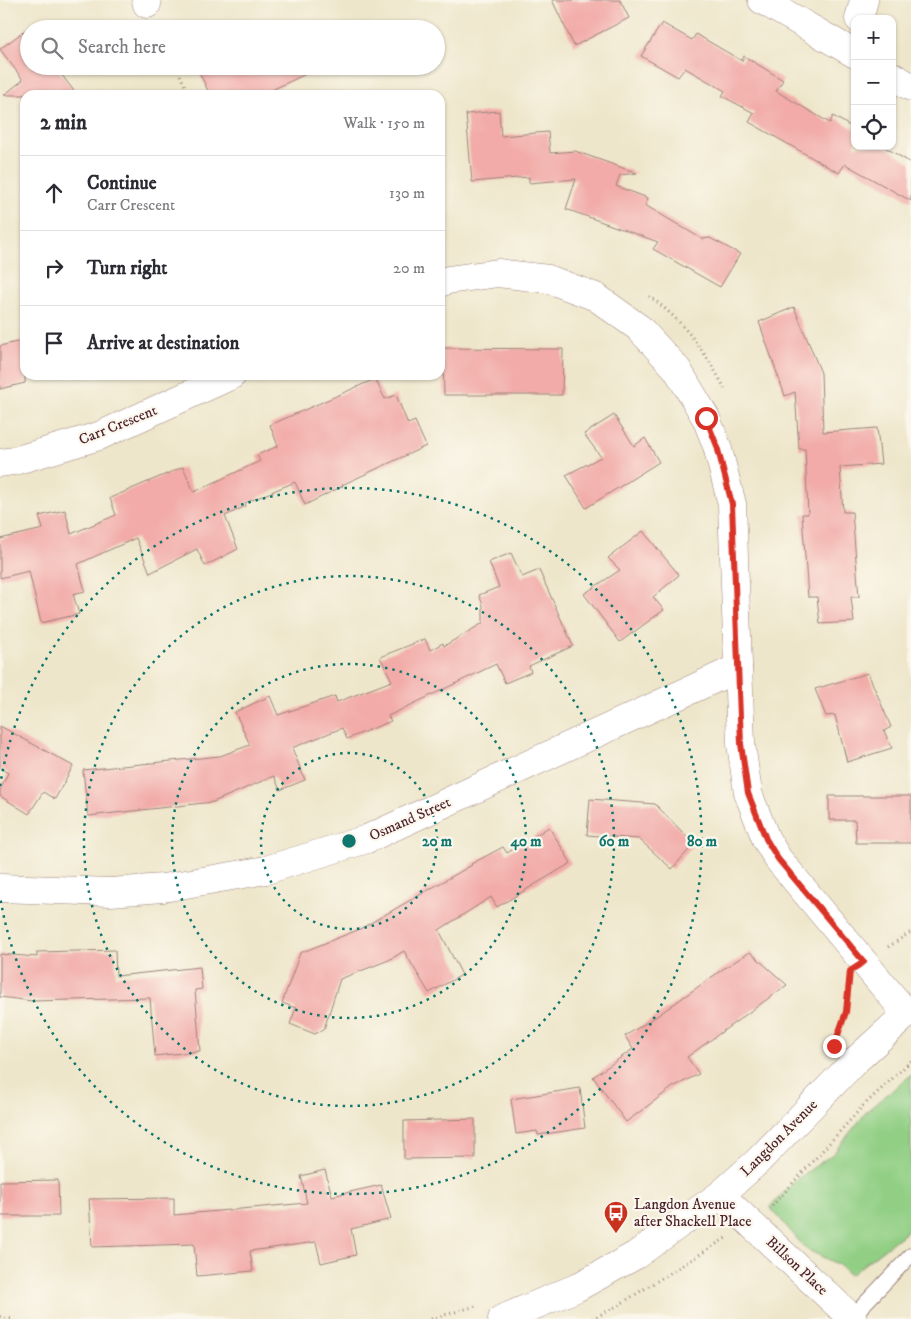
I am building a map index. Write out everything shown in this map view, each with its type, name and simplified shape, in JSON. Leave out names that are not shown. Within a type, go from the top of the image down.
[{"type":"street","points":[[762,0],[851,47]]},
{"type":"street","points":[[861,15],[864,0]]},
{"type":"street","points":[[896,78],[911,87]]},
{"type":"street","points":[[445,281],[498,273],[548,279],[596,298],[632,323],[639,328],[677,369],[706,418],[717,446],[732,504],[741,744],[748,793],[766,839],[778,859],[908,1012]]},
{"type":"street","name":"Carr Crescent","points":[[0,463],[99,436],[221,380]]},
{"type":"street","name":"Osmand Street","points":[[0,888],[111,892],[163,888],[266,870],[367,839],[738,668]]},
{"type":"street","name":"Langdon Avenue","points":[[502,1319],[576,1288],[636,1255],[720,1195],[758,1161],[855,1061],[908,1012]]},
{"type":"street","name":"Billson Place","points":[[720,1195],[852,1318]]},
{"type":"lane","name":"Billson Place","points":[[852,1318],[911,1255]]},
{"type":"path","points":[[180,75],[187,90]]},
{"type":"path","points":[[834,1046],[846,1012],[850,971],[911,932]]},
{"type":"path","points":[[431,1319],[478,1305]]},
{"type":"path","points":[[0,1317],[11,1319]]},
{"type":"green space","points":[[911,1075],[911,1228],[850,1275],[839,1265],[806,1249],[770,1207],[797,1179],[833,1154],[868,1110]]},
{"type":"building","points":[[552,0],[620,0],[629,18],[574,46]]},
{"type":"building","points":[[662,23],[692,40],[696,34],[742,61],[744,56],[783,80],[776,91],[830,123],[833,116],[851,127],[851,150],[890,150],[911,163],[911,201],[845,164],[839,173],[749,122],[754,113],[722,96],[725,91],[685,68],[678,77],[641,56]]},
{"type":"building","points":[[20,34],[20,75],[62,75],[73,90],[20,90],[20,95],[4,95],[23,80],[0,49]]},
{"type":"building","points":[[200,75],[304,75],[272,90],[208,90]]},
{"type":"building","points":[[499,111],[501,136],[548,132],[550,153],[575,151],[637,173],[620,175],[616,186],[648,198],[645,205],[702,239],[710,238],[740,254],[720,287],[653,249],[658,242],[566,209],[576,179],[529,183],[529,177],[472,182],[466,114]]},
{"type":"building","points":[[794,307],[821,373],[823,432],[877,428],[881,464],[840,467],[843,512],[852,512],[859,597],[851,597],[854,622],[820,624],[817,597],[808,597],[802,514],[808,514],[805,449],[799,449],[795,392],[785,396],[759,322]]},
{"type":"building","points":[[20,341],[20,380],[25,380],[25,383],[0,389],[0,346]]},
{"type":"building","points":[[445,348],[563,349],[562,395],[444,395]]},
{"type":"building","points":[[376,380],[385,399],[396,395],[408,424],[415,421],[426,446],[342,485],[305,505],[295,482],[245,503],[246,506],[225,516],[238,549],[205,566],[197,549],[150,573],[136,538],[78,564],[85,591],[73,594],[79,614],[41,623],[29,571],[0,578],[0,539],[43,529],[39,516],[65,510],[71,534],[116,515],[110,498],[183,467],[194,492],[260,461],[257,455],[278,446],[270,425]]},
{"type":"building","points":[[614,415],[634,446],[645,438],[659,462],[586,508],[566,475],[601,457],[584,434]]},
{"type":"building","points":[[643,531],[679,575],[653,597],[664,610],[620,642],[584,594],[620,570],[608,558]]},
{"type":"building","points":[[511,553],[522,577],[539,570],[573,646],[529,666],[531,672],[505,683],[496,664],[388,716],[391,721],[347,739],[342,728],[292,748],[305,780],[280,790],[274,776],[213,802],[88,816],[83,770],[220,756],[250,745],[235,712],[270,696],[278,715],[335,696],[337,702],[392,681],[380,657],[425,639],[430,650],[443,643],[444,646],[483,623],[483,605],[479,595],[499,587],[489,562]]},
{"type":"building","points":[[868,673],[891,727],[884,731],[892,748],[847,762],[835,715],[826,716],[815,689]]},
{"type":"building","points":[[0,726],[73,766],[55,799],[43,792],[29,814],[0,796],[0,790],[8,773],[0,768]]},
{"type":"building","points":[[829,796],[911,796],[911,843],[856,843],[855,820],[829,820]]},
{"type":"building","points":[[590,799],[655,804],[694,844],[672,869],[639,839],[587,835]]},
{"type":"building","points":[[549,827],[571,863],[497,907],[491,897],[439,930],[462,975],[429,993],[404,951],[389,960],[340,979],[324,1029],[315,1034],[290,1024],[296,1008],[282,1003],[300,953],[360,929],[471,864],[503,847],[507,853]]},
{"type":"building","points":[[115,950],[116,976],[200,967],[202,989],[195,990],[200,1051],[155,1056],[150,998],[32,1001],[0,997],[0,954],[37,957],[37,952]]},
{"type":"building","points":[[750,952],[787,985],[687,1057],[699,1074],[673,1087],[626,1122],[593,1077],[633,1049],[625,1036]]},
{"type":"building","points":[[580,1088],[585,1128],[538,1135],[537,1131],[516,1134],[511,1099]]},
{"type":"building","points":[[475,1119],[475,1158],[404,1159],[404,1121]]},
{"type":"building","points":[[325,1170],[332,1196],[381,1185],[391,1219],[351,1229],[356,1255],[321,1263],[316,1242],[250,1251],[253,1271],[197,1276],[194,1244],[92,1247],[89,1199],[174,1198],[174,1215],[307,1203],[301,1176]]},
{"type":"building","points":[[58,1180],[59,1216],[0,1216],[0,1181]]},
{"type":"place","name":"Langdon Avenue after Shackell Place","points":[[616,1234]]},
{"type":"route","points":[[706,418],[717,446],[732,504],[741,744],[748,793],[766,839],[778,859],[864,962],[850,971],[846,1012],[834,1046]]}]
